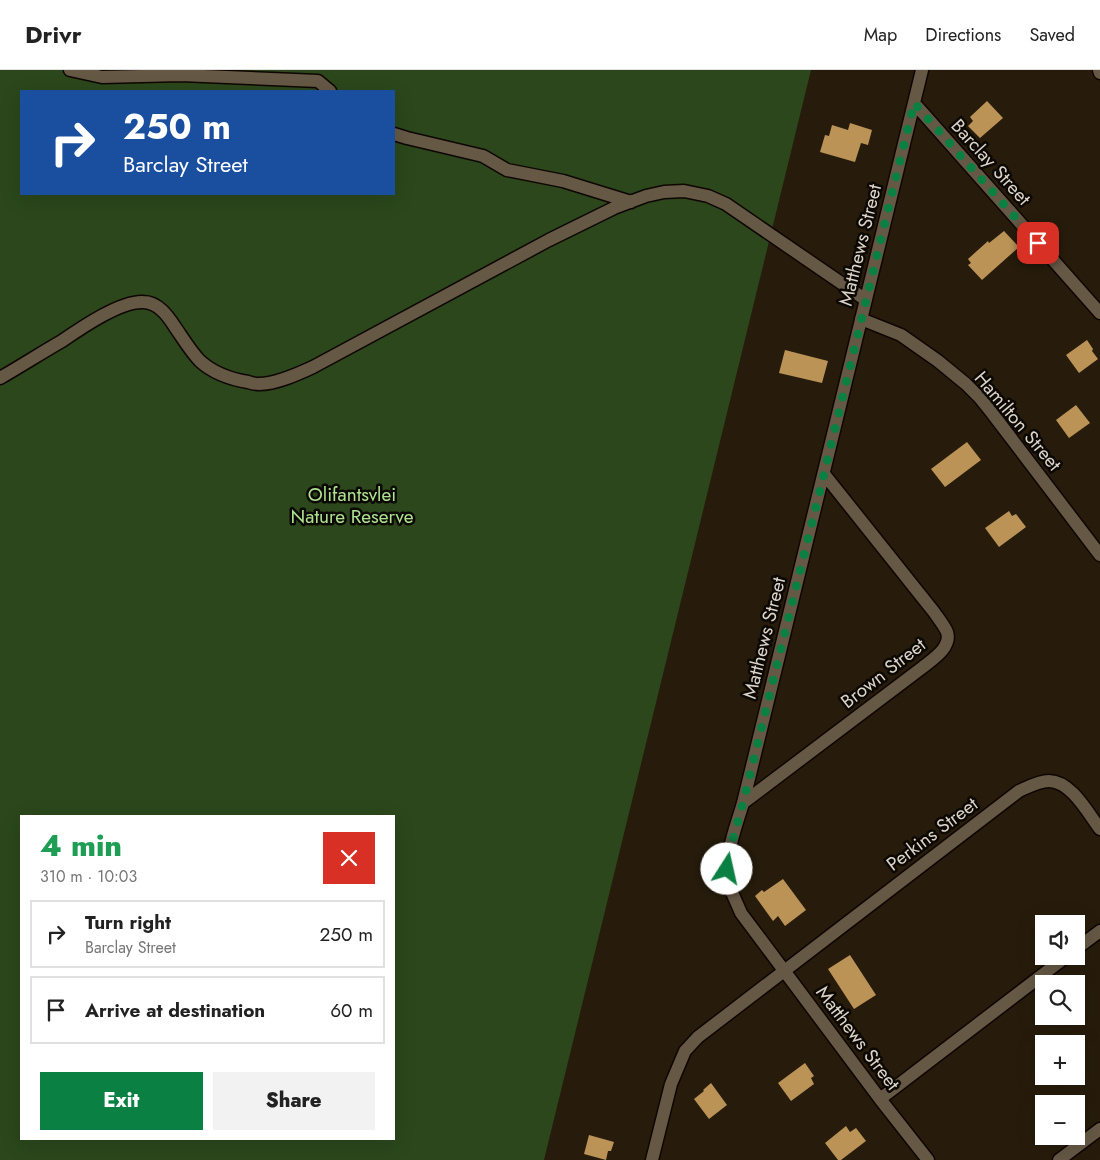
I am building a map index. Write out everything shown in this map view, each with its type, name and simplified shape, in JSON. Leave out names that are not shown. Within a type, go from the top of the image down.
[{"type":"street","points":[[70,70],[102,77],[181,75],[318,81],[329,90]]},
{"type":"street","name":"Matthews Street","points":[[922,70],[743,803],[729,853],[727,869],[732,895],[741,913],[928,1160]]},
{"type":"street","name":"Barclay Street","points":[[914,103],[1100,313]]},
{"type":"street","points":[[395,134],[483,156],[507,170],[563,180],[631,202]]},
{"type":"street","points":[[0,378],[93,321],[135,302],[144,302],[160,309],[169,318],[199,360],[208,367],[224,376],[238,380],[259,384],[276,381],[313,367],[549,240],[614,208],[646,196],[664,192],[684,191],[708,196],[726,204],[866,300]]},
{"type":"street","name":"Hamilton Street","points":[[861,319],[902,335],[938,360],[973,391],[992,413],[1100,555]]},
{"type":"street","name":"Brown Street","points":[[743,803],[923,667],[942,650],[947,641],[947,634],[934,612],[824,474]]},
{"type":"street","name":"Perkins Street","points":[[652,1160],[671,1084],[678,1064],[685,1051],[698,1037],[1019,792],[1034,784],[1048,781],[1061,784],[1073,793],[1100,829]]},
{"type":"street","points":[[1085,942],[1100,931]]},
{"type":"street","points":[[880,1099],[1055,965]]},
{"type":"street","points":[[1059,1160],[1100,1129]]},
{"type":"green space","name":"Olifantsvlei Nature Reserve","points":[[0,70],[811,70],[544,1160],[0,1160]]},
{"type":"building","points":[[987,101],[1003,118],[980,138],[968,126],[973,121],[970,117]]},
{"type":"building","points":[[850,123],[872,130],[868,145],[861,143],[855,162],[820,152],[825,135],[829,136],[832,125],[848,130]]},
{"type":"building","points":[[1004,231],[1019,247],[982,280],[968,265],[971,263],[968,259],[988,241],[989,243]]},
{"type":"building","points":[[1087,340],[1098,359],[1079,373],[1066,355]]},
{"type":"building","points":[[785,350],[828,361],[822,383],[779,373]]},
{"type":"building","points":[[1076,405],[1090,423],[1069,438],[1056,420]]},
{"type":"building","points":[[967,442],[981,460],[945,487],[931,469]]},
{"type":"building","points":[[1009,511],[1012,516],[1016,514],[1026,527],[999,547],[985,528]]},
{"type":"building","points":[[783,879],[806,910],[785,926],[778,916],[773,921],[755,896]]},
{"type":"building","points":[[850,955],[876,995],[854,1009],[828,969]]},
{"type":"building","points":[[805,1063],[814,1076],[811,1078],[814,1084],[791,1101],[778,1083]]},
{"type":"building","points":[[711,1083],[727,1105],[709,1119],[694,1099]]},
{"type":"building","points":[[846,1126],[850,1132],[856,1128],[866,1141],[841,1160],[838,1160],[825,1143]]},
{"type":"building","points":[[589,1135],[614,1142],[611,1151],[608,1151],[606,1160],[584,1154]]},
{"type":"route","points":[[727,869],[729,853],[820,493],[914,103],[1038,243]]}]
